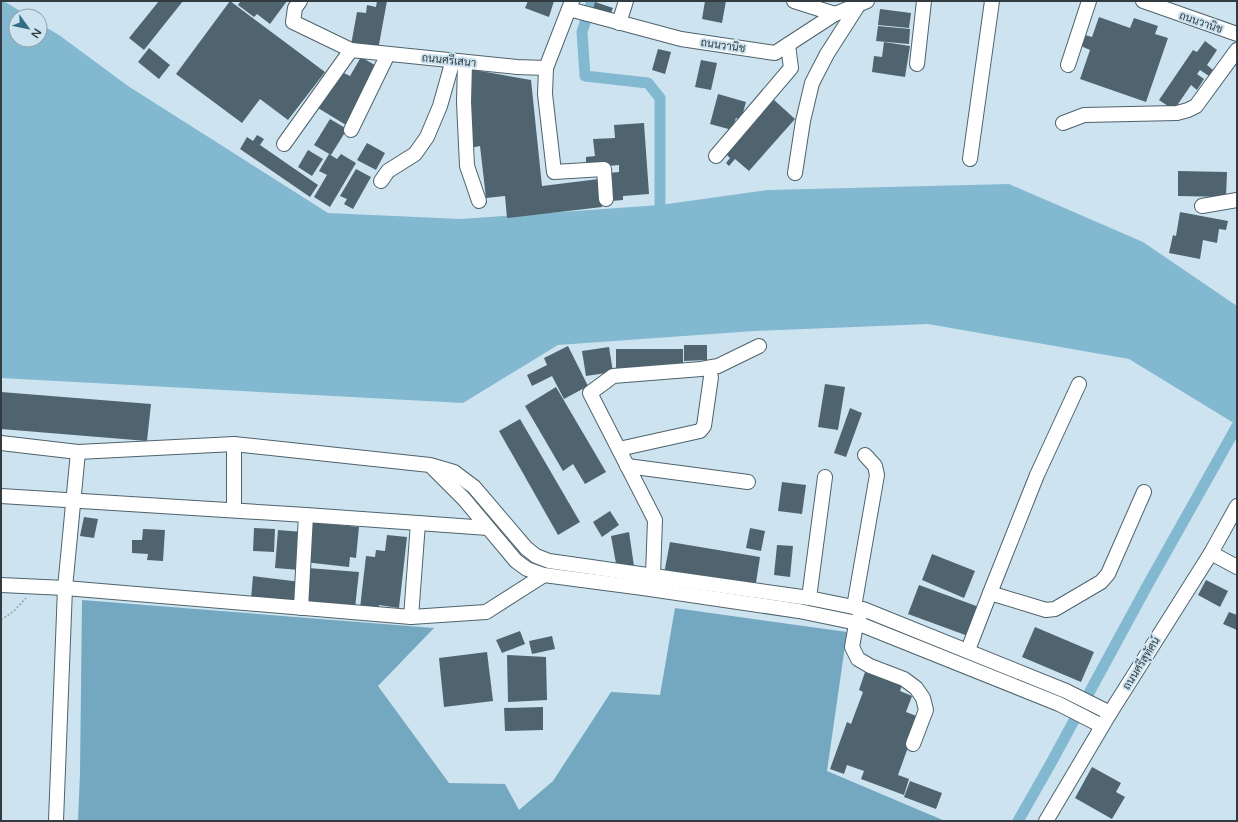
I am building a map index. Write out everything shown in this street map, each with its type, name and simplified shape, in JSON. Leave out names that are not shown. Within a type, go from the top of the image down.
[{"type":"street","name":"ถนนศรีเสนา","points":[[300,1],[294,8],[293,22],[351,50],[517,67],[546,68]]},
{"type":"street","points":[[619,23],[626,1]]},
{"type":"street","points":[[794,1],[836,14]]},
{"type":"street","points":[[917,64],[924,1]]},
{"type":"street","points":[[970,159],[992,1]]},
{"type":"street","points":[[1068,65],[1089,1]]},
{"type":"street","name":"ถนนวานิช","points":[[1143,1],[1237,34]]},
{"type":"street","points":[[795,173],[803,121],[812,83],[827,54],[863,2]]},
{"type":"street","name":"ถนนวานิช","points":[[570,5],[619,23],[681,40],[775,53],[836,14],[863,2]]},
{"type":"street","points":[[570,5],[546,68],[545,94],[554,172],[604,169],[606,199]]},
{"type":"street","points":[[716,156],[791,68],[788,45]]},
{"type":"street","points":[[284,144],[351,50]]},
{"type":"street","points":[[1063,123],[1084,115],[1177,113],[1188,110],[1196,106],[1237,50]]},
{"type":"street","points":[[351,130],[388,54]]},
{"type":"street","points":[[381,181],[388,171],[415,154],[427,137],[459,61]]},
{"type":"street","points":[[459,61],[464,102],[467,166],[478,202]]},
{"type":"street","points":[[1202,206],[1237,200]]},
{"type":"street","points":[[653,575],[655,520],[590,393],[613,376],[701,369],[718,366],[760,346]]},
{"type":"street","points":[[619,449],[700,431],[704,426],[711,377]]},
{"type":"street","points":[[968,650],[1037,475],[1079,384]]},
{"type":"street","points":[[1,443],[78,452],[234,444],[430,464],[454,472],[474,487],[526,548],[536,556],[549,561],[809,598],[858,608],[968,650],[1066,691],[1110,713]]},
{"type":"street","points":[[234,444],[234,510]]},
{"type":"street","points":[[56,821],[64,588],[78,452]]},
{"type":"street","points":[[865,454],[875,466],[876,475],[857,623],[852,647],[858,659],[870,666],[904,679],[916,688],[923,698],[926,710],[913,744]]},
{"type":"street","points":[[430,464],[460,495],[516,561],[527,569],[544,574],[799,611],[857,623],[1059,704],[1102,726]]},
{"type":"street","points":[[627,466],[748,482]]},
{"type":"street","points":[[809,598],[825,477]]},
{"type":"street","points":[[990,593],[1046,610],[1055,608],[1101,582],[1108,574],[1144,492]]},
{"type":"street","points":[[1,496],[306,514],[418,524],[488,528]]},
{"type":"street","name":"ถนนศรีสุทัศน์","points":[[1046,821],[1110,713],[1211,553],[1237,506]]},
{"type":"street","points":[[301,608],[306,514]]},
{"type":"street","points":[[411,617],[418,524]]},
{"type":"street","points":[[1211,553],[1237,567]]},
{"type":"street","points":[[1,585],[64,588],[411,617],[486,612],[544,574]]},
{"type":"path","points":[[1,620],[14,611],[36,586]]},
{"type":"shaded area","points":[[1,1],[4,1],[15,8],[8,8],[8,48],[48,48],[48,29],[59,35],[128,86],[328,213],[461,219],[660,205],[768,190],[1009,184],[1143,242],[1237,306],[1237,425],[1129,359],[928,324],[754,331],[558,345],[463,403],[1,378]]},
{"type":"shaded area","points":[[82,600],[434,628],[378,686],[449,783],[505,784],[519,810],[553,781],[611,692],[660,695],[675,608],[847,632],[827,771],[945,821],[78,821]]},
{"type":"building","points":[[159,1],[183,1],[144,50],[129,38]]},
{"type":"building","points":[[230,1],[325,72],[288,120],[260,99],[242,123],[176,74]]},
{"type":"building","points":[[239,1],[287,1],[270,24],[257,14],[254,17],[238,5],[240,2]]},
{"type":"building","points":[[377,1],[387,1],[378,50],[351,45],[357,12],[366,13],[367,5],[376,7]]},
{"type":"building","points":[[528,1],[554,1],[549,17],[525,8]]},
{"type":"building","points":[[705,1],[726,1],[722,23],[702,19]]},
{"type":"building","points":[[595,2],[613,8],[610,15],[593,9]]},
{"type":"building","points":[[880,9],[911,13],[909,28],[878,25]]},
{"type":"building","points":[[1099,17],[1130,28],[1134,18],[1158,26],[1155,34],[1168,38],[1146,102],[1080,79],[1090,50],[1081,46],[1085,35],[1092,37]]},
{"type":"building","points":[[878,26],[910,29],[909,44],[876,41]]},
{"type":"building","points":[[1205,41],[1217,50],[1207,65],[1213,70],[1209,76],[1200,70],[1197,74],[1204,79],[1197,90],[1191,85],[1174,110],[1159,100],[1193,50],[1197,52]]},
{"type":"building","points":[[884,42],[910,46],[905,77],[872,72],[874,56],[882,57]]},
{"type":"building","points":[[149,48],[170,65],[159,79],[138,62]]},
{"type":"building","points":[[658,49],[671,52],[665,74],[652,70]]},
{"type":"building","points":[[361,57],[380,68],[346,125],[318,108],[340,71],[350,76]]},
{"type":"building","points":[[701,60],[717,63],[711,90],[695,87]]},
{"type":"building","points":[[469,69],[531,80],[542,186],[599,179],[602,207],[507,218],[505,196],[486,198],[480,146],[470,148]]},
{"type":"building","points":[[718,94],[746,102],[741,120],[736,118],[732,130],[710,124]]},
{"type":"building","points":[[773,99],[795,119],[749,171],[735,159],[729,166],[726,163],[730,158],[725,153]]},
{"type":"building","points":[[330,119],[347,129],[331,155],[314,145]]},
{"type":"building","points":[[644,123],[649,194],[623,196],[623,200],[611,201],[609,173],[619,172],[619,165],[586,168],[586,157],[595,156],[593,139],[615,138],[614,125]]},
{"type":"building","points":[[257,135],[264,139],[260,145],[318,185],[310,197],[240,149],[247,137],[253,141]]},
{"type":"building","points":[[367,143],[385,153],[376,170],[357,160]]},
{"type":"building","points":[[308,150],[323,159],[312,176],[298,167]]},
{"type":"building","points":[[329,154],[337,159],[341,154],[356,163],[330,207],[314,197],[327,175],[319,171]]},
{"type":"building","points":[[356,169],[371,177],[353,209],[344,204],[347,199],[340,196]]},
{"type":"building","points":[[1178,171],[1227,172],[1226,197],[1178,196]]},
{"type":"building","points":[[1180,212],[1228,221],[1226,230],[1219,229],[1217,243],[1203,240],[1200,259],[1169,253],[1173,235],[1176,236]]},
{"type":"building","points":[[684,345],[707,345],[707,360],[684,361]]},
{"type":"building","points":[[568,346],[588,386],[564,399],[552,376],[532,386],[527,375],[547,365],[544,358]]},
{"type":"building","points":[[609,347],[613,372],[586,376],[582,351]]},
{"type":"building","points":[[616,349],[683,349],[683,367],[616,368]]},
{"type":"building","points":[[825,384],[845,387],[838,430],[818,427]]},
{"type":"building","points":[[556,387],[606,472],[585,484],[573,464],[563,471],[525,406]]},
{"type":"building","points":[[1,392],[151,404],[147,441],[1,429]]},
{"type":"building","points":[[850,408],[862,413],[846,457],[834,453]]},
{"type":"building","points":[[520,419],[580,522],[558,535],[499,431]]},
{"type":"building","points":[[782,482],[806,485],[802,514],[778,511]]},
{"type":"building","points":[[610,511],[619,525],[602,537],[593,522]]},
{"type":"building","points":[[84,517],[98,519],[94,538],[80,536]]},
{"type":"building","points":[[309,522],[359,527],[356,558],[350,557],[349,567],[304,562]]},
{"type":"building","points":[[254,528],[275,529],[274,552],[253,551]]},
{"type":"building","points":[[750,528],[765,531],[761,551],[746,548]]},
{"type":"building","points":[[143,529],[165,530],[163,561],[147,560],[148,554],[132,553],[132,540],[142,540]]},
{"type":"building","points":[[278,530],[303,532],[300,570],[275,568]]},
{"type":"building","points":[[629,532],[634,566],[617,569],[611,536]]},
{"type":"building","points":[[387,535],[407,537],[399,608],[379,605],[378,610],[360,608],[366,556],[375,557],[376,550],[385,551]]},
{"type":"building","points":[[670,542],[760,557],[755,589],[664,574]]},
{"type":"building","points":[[777,545],[793,546],[790,577],[774,575]]},
{"type":"building","points":[[932,554],[975,571],[964,598],[922,580]]},
{"type":"building","points":[[308,568],[359,572],[355,608],[304,603]]},
{"type":"building","points":[[253,576],[301,582],[298,604],[251,599]]},
{"type":"building","points":[[1206,580],[1228,591],[1220,607],[1198,595]]},
{"type":"building","points":[[919,585],[979,607],[968,636],[908,614]]},
{"type":"building","points":[[1229,612],[1237,615],[1237,630],[1223,624]]},
{"type":"building","points":[[1035,627],[1094,652],[1081,682],[1022,657]]},
{"type":"building","points":[[520,631],[525,644],[502,653],[496,640]]},
{"type":"building","points":[[552,636],[555,649],[532,654],[529,641]]},
{"type":"building","points":[[487,652],[493,701],[444,707],[439,658]]},
{"type":"building","points":[[507,655],[546,657],[547,700],[508,702]]},
{"type":"building","points":[[865,672],[902,685],[900,691],[912,696],[906,712],[919,717],[898,775],[909,779],[904,795],[861,779],[864,771],[847,765],[844,774],[830,769],[847,722],[851,724],[863,692],[859,690]]},
{"type":"building","points":[[543,707],[543,730],[505,731],[504,708]]},
{"type":"building","points":[[1092,767],[1121,783],[1116,792],[1125,797],[1112,819],[1075,798]]},
{"type":"building","points":[[910,781],[942,793],[936,809],[904,797]]},
{"type":"waterway","points":[[592,1],[582,32],[585,76],[648,83],[660,98],[660,205]]},
{"type":"waterway","points":[[1018,821],[1237,426]]}]
